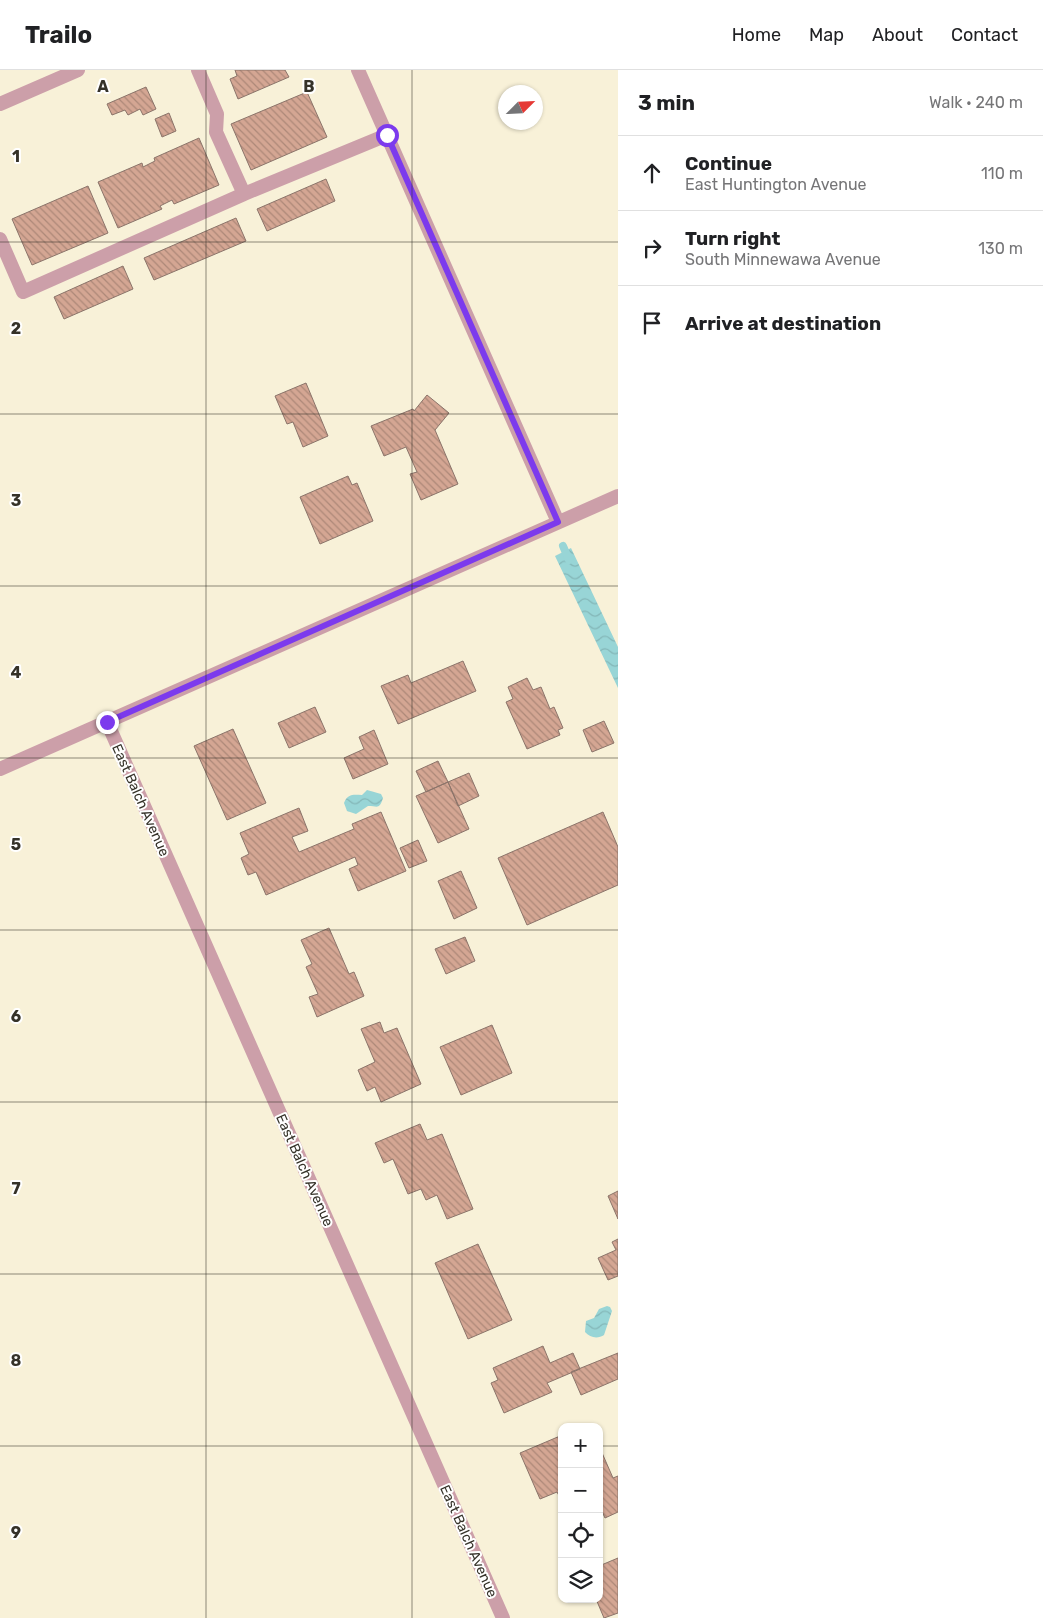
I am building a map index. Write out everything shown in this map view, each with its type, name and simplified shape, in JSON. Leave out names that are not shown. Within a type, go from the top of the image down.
[{"type":"street","points":[[0,104],[78,70]]},
{"type":"street","points":[[198,70],[217,114],[216,132],[244,194]]},
{"type":"street","points":[[358,70],[558,522]]},
{"type":"street","points":[[0,239],[23,292],[244,194],[387,135]]},
{"type":"street","points":[[0,769],[618,496]]},
{"type":"street","name":"East Balch Avenue","points":[[107,722],[503,1618]]},
{"type":"water","points":[[571,548],[618,647],[618,688],[555,556]]},
{"type":"water","points":[[367,790],[381,794],[383,798],[379,806],[368,806],[356,814],[347,811],[344,803],[347,798],[352,795],[362,795]]},
{"type":"water","points":[[607,1306],[612,1311],[604,1335],[597,1337],[589,1336],[585,1332],[586,1321],[594,1318],[599,1309]]},
{"type":"building","points":[[235,70],[285,70],[289,77],[238,99],[230,79],[237,76]]},
{"type":"building","points":[[146,87],[156,109],[143,115],[140,109],[128,115],[125,110],[112,115],[107,104]]},
{"type":"building","points":[[307,92],[327,137],[251,170],[231,124]]},
{"type":"building","points":[[169,113],[176,131],[162,137],[155,119]]},
{"type":"building","points":[[199,138],[219,185],[174,204],[172,200],[160,206],[162,209],[118,228],[98,182],[142,163],[143,167],[155,161],[154,158]]},
{"type":"building","points":[[326,179],[335,201],[267,231],[257,209]]},
{"type":"building","points":[[88,186],[108,233],[32,265],[12,219]]},
{"type":"building","points":[[236,218],[246,241],[154,280],[144,258]]},
{"type":"building","points":[[123,266],[133,289],[64,319],[54,297]]},
{"type":"building","points":[[306,383],[328,436],[303,447],[293,422],[287,424],[275,396]]},
{"type":"building","points":[[427,395],[449,413],[435,430],[458,484],[421,500],[410,474],[417,472],[406,447],[384,456],[371,426],[413,409],[414,411]]},
{"type":"building","points":[[348,476],[352,485],[357,483],[373,521],[320,544],[300,497]]},
{"type":"building","points":[[463,661],[476,691],[398,724],[381,686],[408,675],[411,683]]},
{"type":"building","points":[[527,678],[533,690],[541,687],[550,709],[554,707],[563,728],[558,730],[560,735],[527,749],[506,702],[513,699],[508,687]]},
{"type":"building","points":[[315,707],[326,732],[289,748],[278,723]]},
{"type":"building","points":[[604,721],[614,743],[592,752],[583,730]]},
{"type":"building","points":[[233,729],[266,803],[227,820],[194,746]]},
{"type":"building","points":[[374,730],[388,764],[353,779],[344,758],[364,749],[359,737]]},
{"type":"building","points":[[438,761],[448,782],[426,792],[416,771]]},
{"type":"building","points":[[469,773],[479,796],[458,806],[448,782]]},
{"type":"building","points":[[448,782],[469,829],[438,843],[416,796]]},
{"type":"building","points":[[299,808],[308,831],[292,837],[299,852],[354,829],[352,824],[381,812],[406,871],[358,891],[349,869],[358,865],[355,857],[266,895],[256,872],[248,875],[241,858],[249,854],[240,833]]},
{"type":"building","points":[[603,812],[618,847],[618,885],[527,925],[498,858]]},
{"type":"building","points":[[418,840],[427,861],[409,868],[400,848]]},
{"type":"building","points":[[461,871],[477,908],[454,919],[438,881]]},
{"type":"building","points":[[329,928],[349,974],[354,972],[364,996],[317,1017],[309,997],[318,994],[306,967],[312,964],[301,940]]},
{"type":"building","points":[[465,937],[475,961],[446,974],[435,949]]},
{"type":"building","points":[[380,1022],[384,1033],[397,1028],[421,1084],[381,1102],[375,1087],[367,1091],[358,1070],[375,1062],[361,1029]]},
{"type":"building","points":[[492,1025],[512,1073],[461,1095],[440,1047]]},
{"type":"building","points":[[420,1124],[427,1140],[442,1134],[473,1209],[447,1219],[437,1195],[426,1200],[421,1189],[408,1194],[393,1159],[384,1163],[375,1143]]},
{"type":"building","points":[[618,1191],[618,1219],[608,1196]]},
{"type":"building","points":[[618,1239],[618,1276],[608,1280],[598,1258],[616,1250],[612,1242]]},
{"type":"building","points":[[478,1244],[512,1320],[468,1339],[435,1263]]},
{"type":"building","points":[[543,1346],[550,1363],[573,1353],[580,1369],[547,1383],[552,1392],[504,1413],[491,1383],[498,1380],[493,1368]]},
{"type":"building","points":[[618,1353],[618,1379],[581,1395],[571,1372]]},
{"type":"building","points":[[558,1437],[558,1494],[557,1492],[540,1499],[520,1453]]},
{"type":"building","points":[[603,1455],[613,1478],[618,1476],[618,1512],[605,1518],[603,1514]]},
{"type":"building","points":[[618,1558],[618,1613],[604,1618],[598,1603],[603,1603],[603,1564]]},
{"type":"waterway","points":[[563,546],[569,560]]},
{"type":"route","points":[[107,722],[558,522],[387,135]]}]
